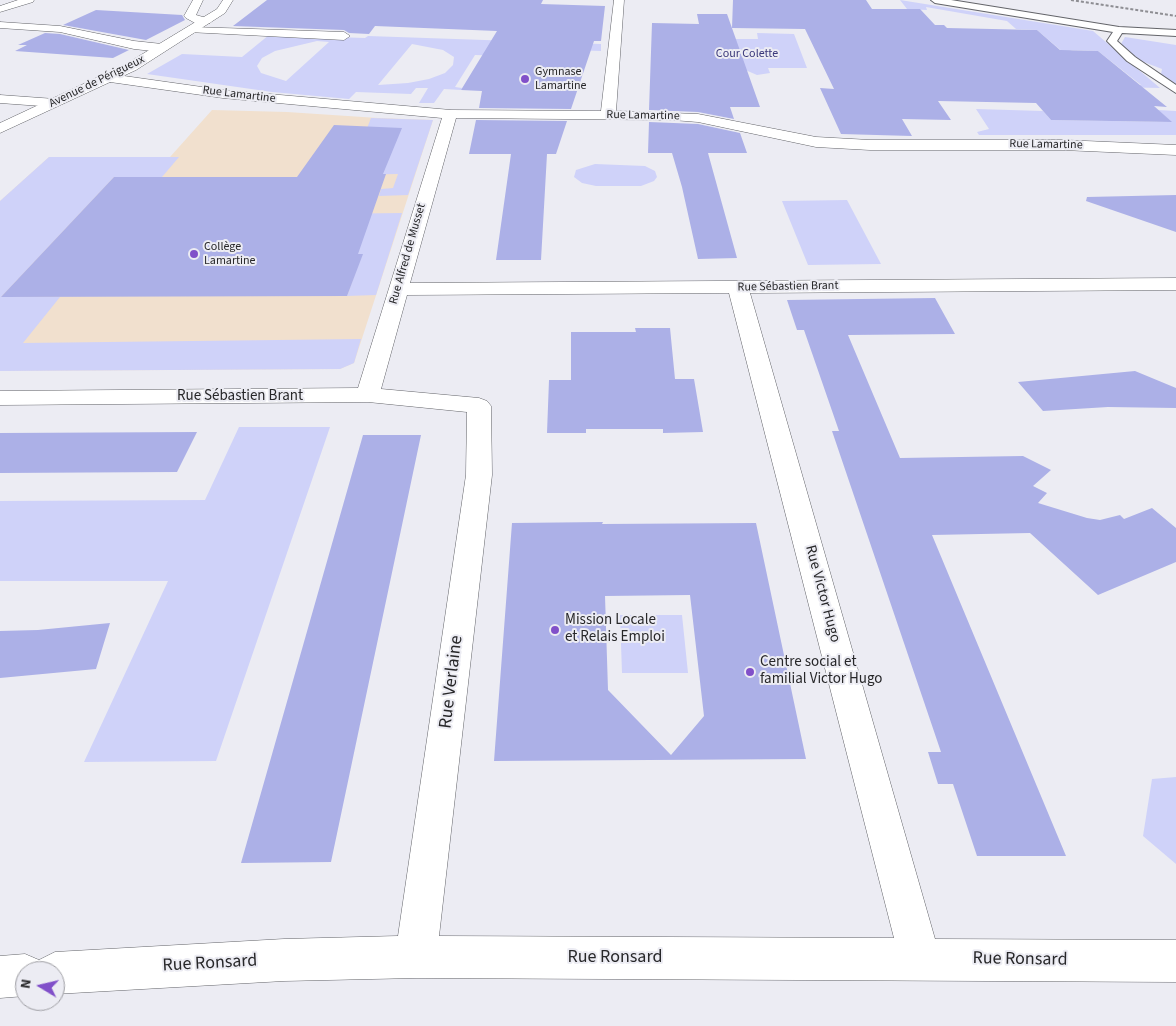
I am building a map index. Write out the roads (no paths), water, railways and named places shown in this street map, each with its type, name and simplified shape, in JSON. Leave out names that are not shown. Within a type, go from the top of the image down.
[{"type":"street","points":[[0,9],[29,0]]},
{"type":"street","points":[[198,0],[190,16],[195,20],[206,21]]},
{"type":"street","name":"Avenue de Périgueux","points":[[0,128],[110,78],[206,21],[221,11],[228,0]]},
{"type":"street","points":[[609,116],[608,102],[619,0]]},
{"type":"street","points":[[0,25],[60,29],[134,45],[162,48]]},
{"type":"street","points":[[192,30],[344,36]]},
{"type":"street","points":[[94,36],[174,41]]},
{"type":"street","name":"Rue Lamartine","points":[[110,78],[226,95],[354,108],[451,114],[698,118],[787,137],[838,144],[1063,145],[1176,150]]},
{"type":"street","points":[[0,100],[55,103]]},
{"type":"street","name":"Rue Alfred de Musset","points":[[368,395],[447,122],[451,114]]},
{"type":"street","name":"Rue Sébastien Brant","points":[[399,289],[1176,284]]},
{"type":"street","name":"Rue Victor Hugo","points":[[738,288],[920,959]]},
{"type":"street","name":"Rue Sébastien Brant","points":[[0,398],[368,395],[479,406]]},
{"type":"street","name":"Rue Verlaine","points":[[416,957],[480,474],[479,406]]},
{"type":"street","name":"Rue Ronsard","points":[[65,972],[284,960],[416,957],[1176,961]]},
{"type":"street","points":[[0,976],[15,975]]},
{"type":"lane","points":[[935,0],[1119,30],[1176,33]]},
{"type":"lane","points":[[1119,30],[1112,41],[1131,59],[1176,90]]},
{"type":"railway","points":[[1071,0],[1176,16]]},
{"type":"place","name":"Gymnase Lamartine","points":[[525,79]]},
{"type":"place","name":"Collège Lamartine","points":[[194,254]]},
{"type":"place","name":"Mission Locale et Relais Emploi","points":[[555,630]]},
{"type":"place","name":"Centre social et familial Victor Hugo","points":[[750,672]]},
{"type":"park label","name":"Cour Colette","points":[[747,54]]}]
